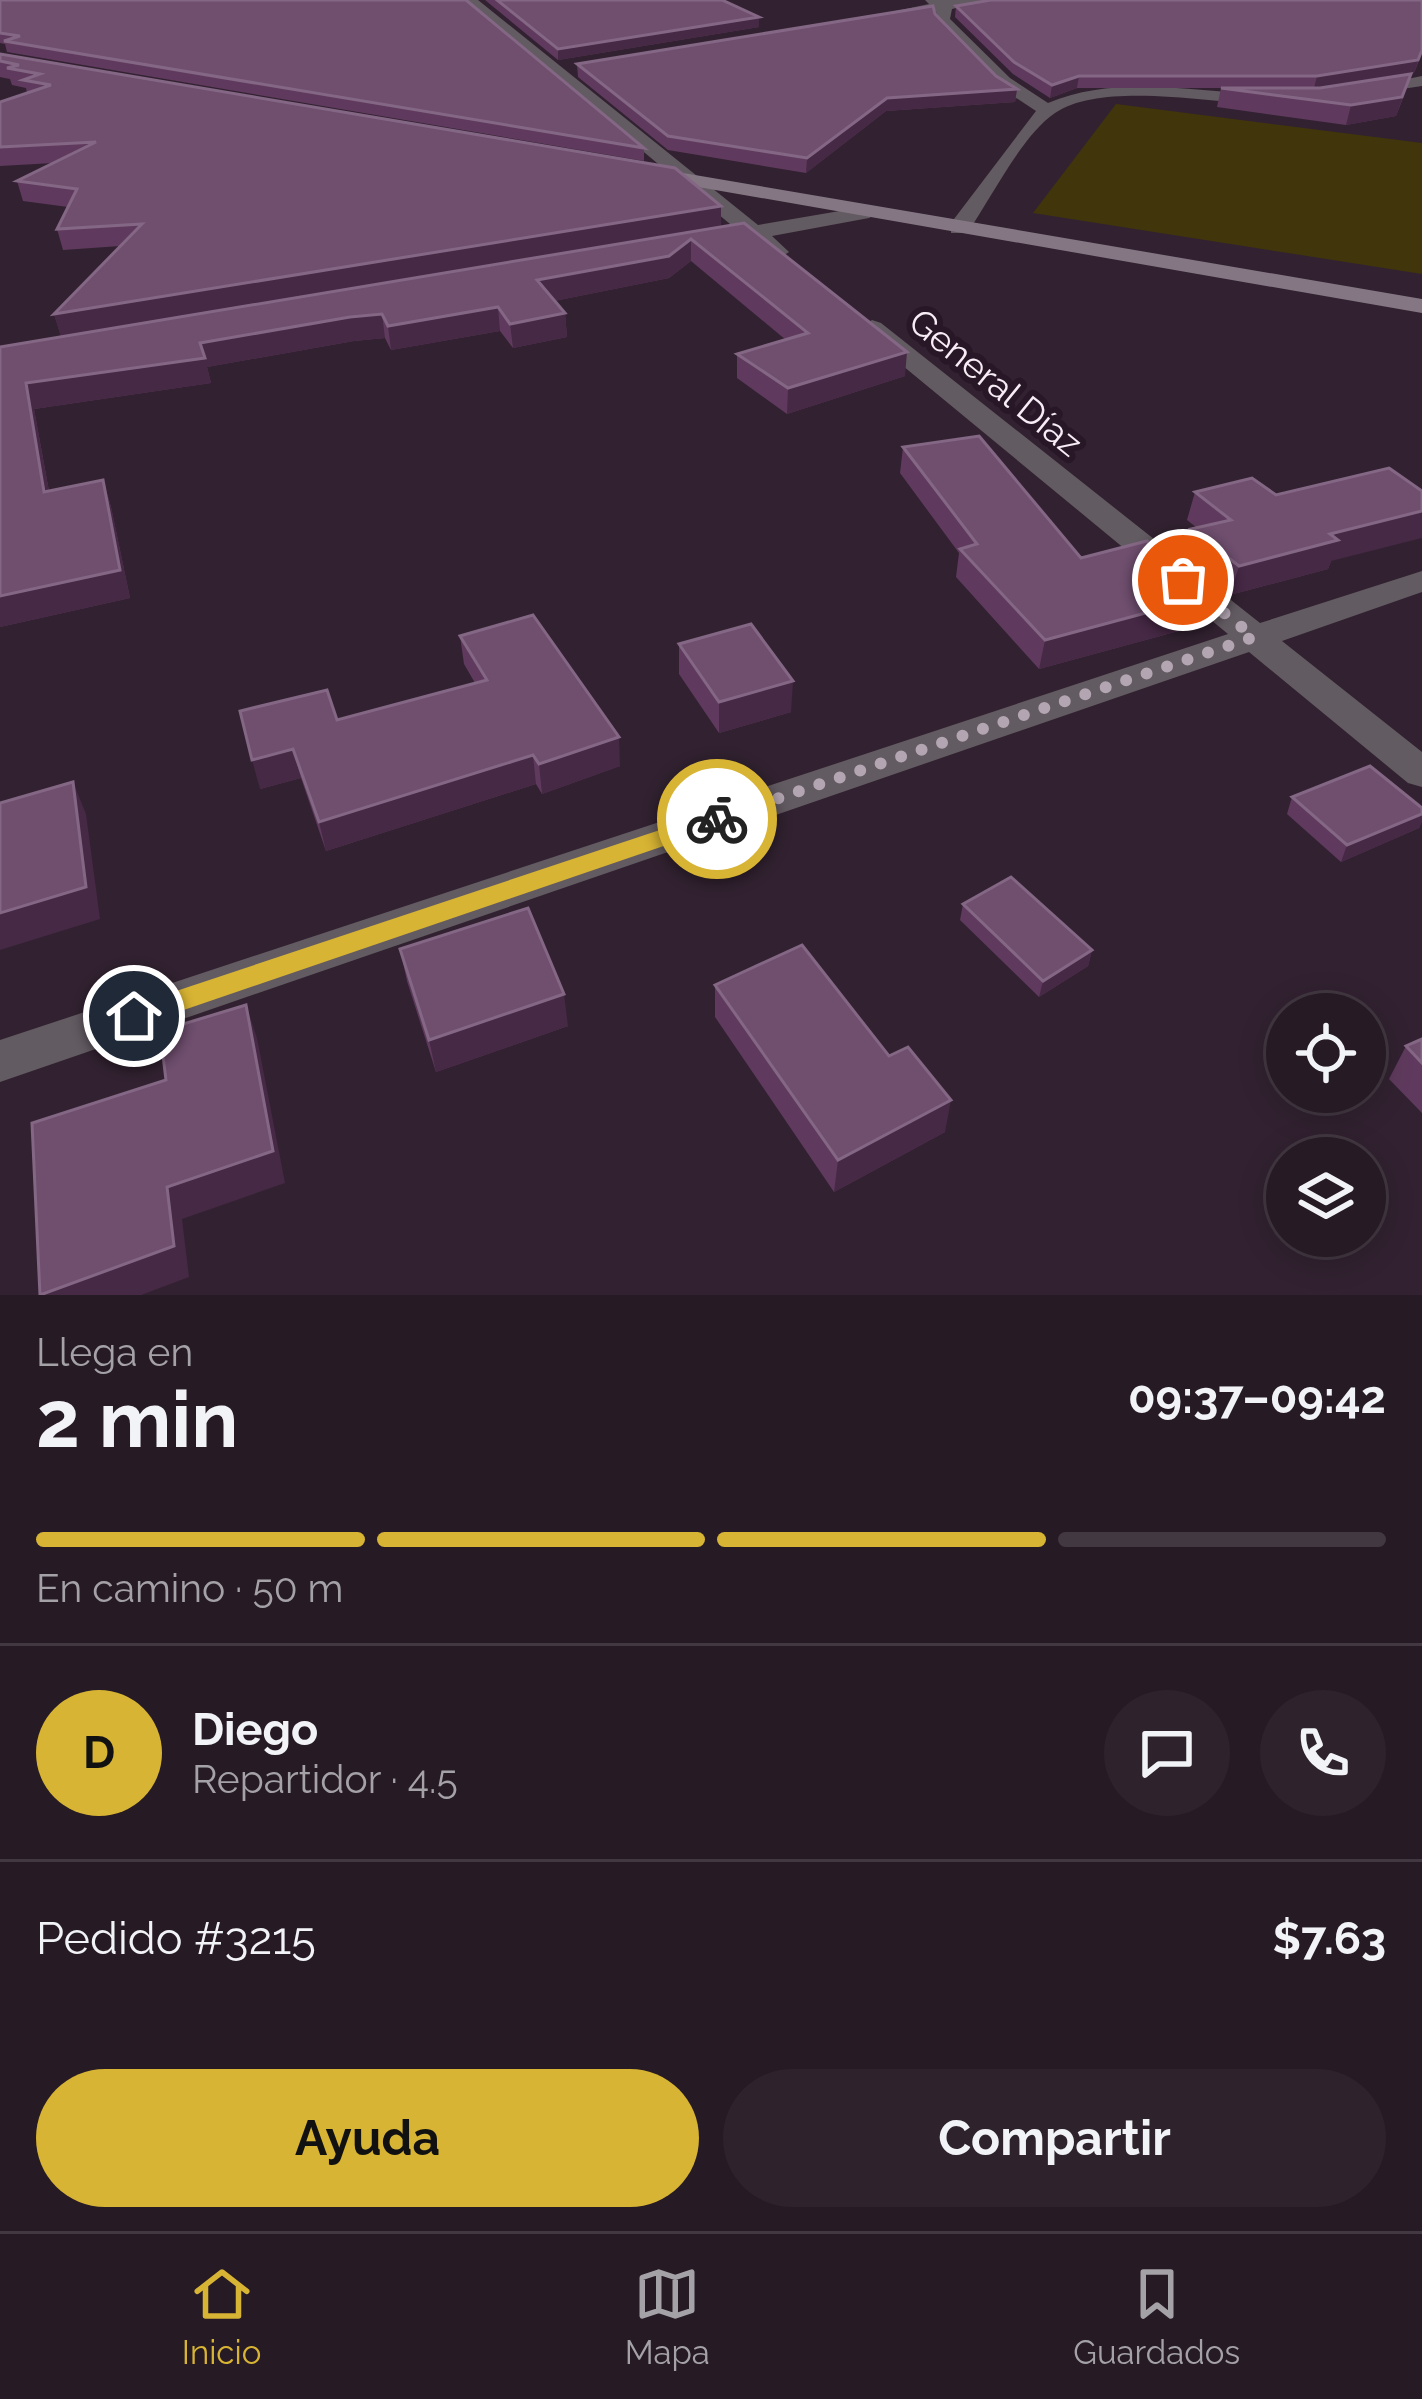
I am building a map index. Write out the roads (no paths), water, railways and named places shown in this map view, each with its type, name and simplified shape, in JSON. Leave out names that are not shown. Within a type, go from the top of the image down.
[{"type":"street","points":[[469,0],[565,69],[683,179],[791,262]]},
{"type":"street","points":[[876,16],[939,2],[981,0]]},
{"type":"street","points":[[939,2],[942,20],[1004,82],[1047,110]]},
{"type":"street","points":[[1336,94],[1422,81]]},
{"type":"street","points":[[959,228],[1047,110],[1078,98],[1133,94],[1277,99]]},
{"type":"street","points":[[612,166],[1422,306]]},
{"type":"street","points":[[707,240],[869,212]]},
{"type":"street","name":"General Díaz","points":[[846,308],[1422,773]]},
{"type":"street","points":[[0,1061],[1422,581]]}]
